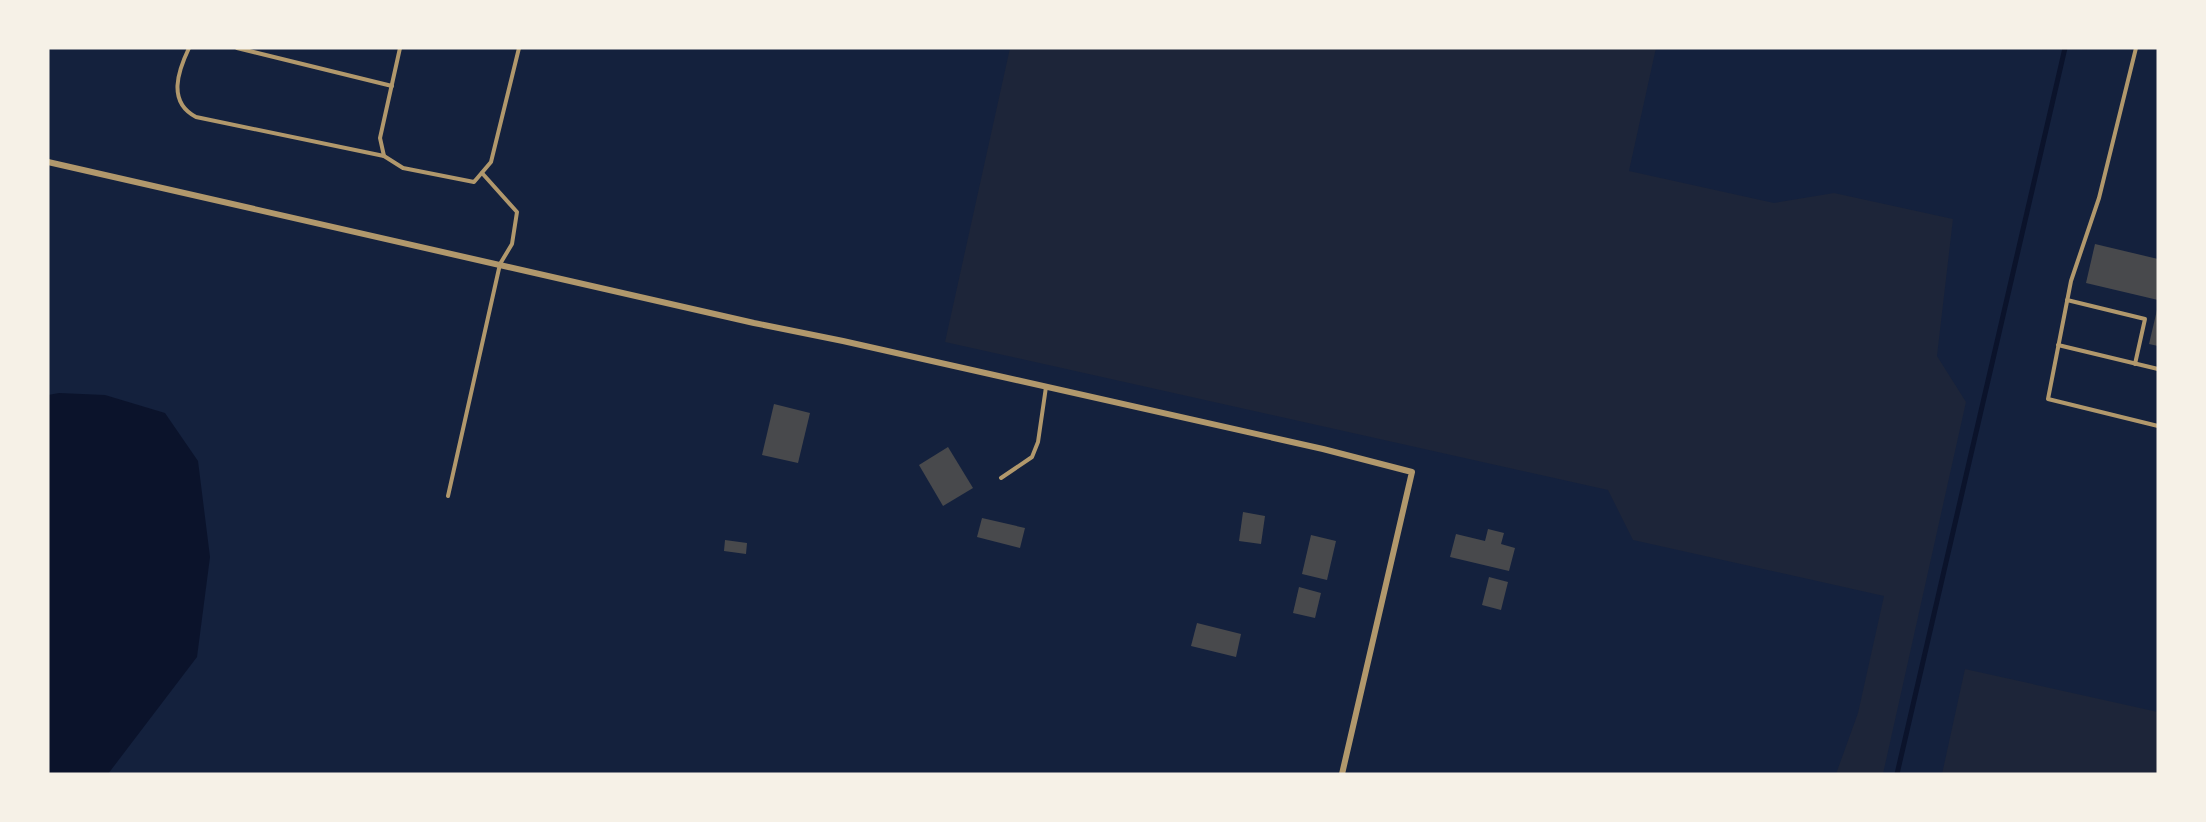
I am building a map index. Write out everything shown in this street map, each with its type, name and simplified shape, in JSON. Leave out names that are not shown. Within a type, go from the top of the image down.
[{"type":"street","points":[[48,162],[1412,471],[1342,774]]},
{"type":"lane","points":[[189,48],[176,87],[180,101],[187,112],[196,117],[384,156],[403,168],[474,182],[491,162],[519,48]]},
{"type":"lane","points":[[237,48],[392,86]]},
{"type":"lane","points":[[384,156],[380,138],[400,48]]},
{"type":"lane","points":[[2136,48],[2099,198],[2071,281],[2048,399],[2158,426]]},
{"type":"lane","points":[[448,496],[500,264],[512,244],[517,212],[482,173]]},
{"type":"lane","points":[[2067,300],[2145,319],[2135,364]]},
{"type":"lane","points":[[2058,345],[2158,369]]},
{"type":"lane","points":[[1001,478],[1032,457],[1038,442],[1046,387]]},
{"type":"shaded area","points":[[1010,48],[1656,48],[1629,171],[1774,203],[1834,193],[1953,219],[1937,356],[1966,402],[1883,774],[1836,774],[1858,713],[1884,596],[1633,540],[1608,490],[945,342]]},
{"type":"shaded area","points":[[59,393],[105,395],[165,413],[198,461],[210,557],[197,657],[108,774],[48,774],[48,395]]},
{"type":"shaded area","points":[[1965,669],[2158,712],[2158,774],[1942,774]]},
{"type":"building","points":[[2095,244],[2158,259],[2158,300],[2086,283]]},
{"type":"building","points":[[2158,310],[2158,346],[2149,344]]},
{"type":"building","points":[[774,404],[810,413],[798,463],[762,455]]},
{"type":"building","points":[[948,447],[973,488],[943,506],[919,465]]},
{"type":"building","points":[[1243,512],[1265,516],[1261,544],[1239,541]]},
{"type":"building","points":[[982,518],[1025,528],[1020,548],[977,537]]},
{"type":"building","points":[[1488,529],[1504,533],[1501,544],[1515,548],[1509,571],[1450,557],[1456,534],[1485,541]]},
{"type":"building","points":[[1311,535],[1336,541],[1327,580],[1302,574]]},
{"type":"building","points":[[725,540],[747,543],[746,554],[724,551]]},
{"type":"building","points":[[1489,577],[1508,582],[1501,610],[1482,605]]},
{"type":"building","points":[[1299,587],[1321,593],[1315,618],[1293,613]]},
{"type":"building","points":[[1197,623],[1241,634],[1236,657],[1191,646]]},
{"type":"waterway","points":[[1897,774],[2065,48]]}]
